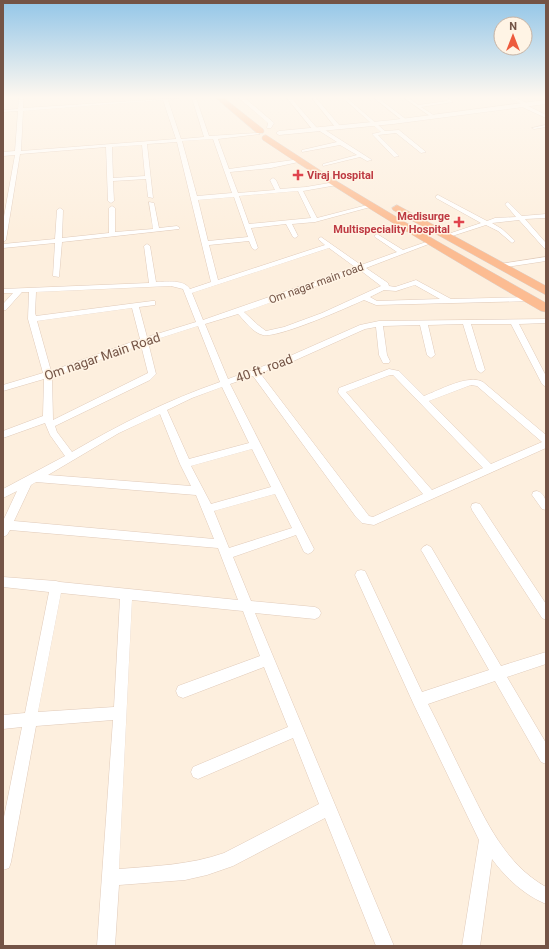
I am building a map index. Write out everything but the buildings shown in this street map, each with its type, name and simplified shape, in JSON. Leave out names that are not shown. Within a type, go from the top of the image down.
[{"type":"highway","points":[[279,142],[300,161],[335,184],[431,242],[533,299],[546,308]]},
{"type":"highway","points":[[287,142],[304,151],[360,187]]},
{"type":"highway","points":[[387,202],[546,291]]},
{"type":"street","points":[[3,240],[18,153],[18,142]]},
{"type":"street","points":[[3,154],[152,142]]},
{"type":"street","points":[[180,142],[195,198],[204,243],[215,283]]},
{"type":"street","points":[[217,142],[255,248]]},
{"type":"street","points":[[382,142],[396,156]]},
{"type":"street","points":[[411,142],[423,152]]},
{"type":"street","points":[[144,143],[156,230]]},
{"type":"street","points":[[304,151],[341,143],[369,160]]},
{"type":"street","points":[[109,146],[111,201]]},
{"type":"street","points":[[325,165],[362,155]]},
{"type":"street","points":[[227,171],[300,161]]},
{"type":"street","points":[[110,180],[148,178]]},
{"type":"street","points":[[273,180],[278,192]]},
{"type":"street","points":[[195,198],[300,190],[335,184]]},
{"type":"street","points":[[300,190],[315,220]]},
{"type":"street","points":[[438,197],[500,230],[512,241]]},
{"type":"street","points":[[508,204],[546,247]]},
{"type":"street","points":[[247,226],[315,220],[371,206]]},
{"type":"street","points":[[112,208],[112,235]]},
{"type":"street","points":[[57,276],[60,210]]},
{"type":"street","points":[[447,236],[486,222],[519,217],[546,216]]},
{"type":"street","points":[[288,223],[295,236]]},
{"type":"street","points":[[3,246],[177,228]]},
{"type":"street","points":[[377,236],[402,252]]},
{"type":"street","points":[[204,243],[252,239]]},
{"type":"street","points":[[321,239],[385,284],[385,287],[383,288]]},
{"type":"street","name":"Om nagar main road","points":[[201,323],[239,311],[431,242]]},
{"type":"street","points":[[188,292],[330,245]]},
{"type":"street","points":[[147,246],[153,285]]},
{"type":"street","points":[[500,266],[546,259]]},
{"type":"street","points":[[239,311],[261,331],[268,334],[298,324],[383,288],[396,289],[416,282],[449,301]]},
{"type":"street","points":[[3,291],[178,284],[183,286],[188,292],[225,382],[255,445],[308,548]]},
{"type":"street","points":[[3,308],[20,290]]},
{"type":"street","points":[[33,290],[31,308],[32,319],[44,354],[48,375],[49,422],[59,442],[70,456]]},
{"type":"street","points":[[364,297],[376,303],[533,299]]},
{"type":"street","points":[[32,319],[152,303]]},
{"type":"street","points":[[3,435],[49,422],[150,376],[152,372],[135,305]]},
{"type":"street","name":"40 ft. road","points":[[3,494],[31,480],[70,456],[116,431],[162,408],[225,382],[305,353],[355,330],[379,323],[546,321]]},
{"type":"street","points":[[423,322],[432,355]]},
{"type":"street","points":[[466,322],[480,370]]},
{"type":"street","points":[[514,322],[546,384]]},
{"type":"street","name":"Om nagar Main Road","points":[[3,388],[48,375],[143,341],[201,323]]},
{"type":"street","points":[[379,323],[383,355],[386,361]]},
{"type":"street","points":[[431,496],[342,392],[344,389],[392,371],[423,400],[489,468]]},
{"type":"street","points":[[255,372],[317,457],[366,520],[374,520],[431,496],[489,468],[546,444]]},
{"type":"street","points":[[423,400],[470,382],[476,382],[546,440]]},
{"type":"street","points":[[162,408],[185,464],[208,509],[296,730],[385,946]]},
{"type":"street","points":[[185,464],[255,445]]},
{"type":"street","points":[[198,491],[31,480],[5,529],[224,549],[298,530]]},
{"type":"street","points":[[208,509],[278,489]]},
{"type":"street","points":[[538,495],[546,506]]},
{"type":"street","points":[[476,507],[546,614]]},
{"type":"street","points":[[427,550],[500,674],[546,757]]},
{"type":"street","points":[[361,575],[419,700],[487,839],[500,858],[520,879],[536,891],[546,896]]},
{"type":"street","points":[[3,582],[56,586],[315,613]]},
{"type":"street","points":[[3,862],[29,720],[56,586]]},
{"type":"street","points":[[106,946],[126,594]]},
{"type":"street","points":[[419,700],[546,658]]},
{"type":"street","points":[[183,690],[268,659]]},
{"type":"street","points":[[3,722],[120,713]]},
{"type":"street","points":[[198,772],[296,730]]},
{"type":"street","points":[[111,878],[185,872],[207,867],[227,860],[328,808]]},
{"type":"street","points":[[471,946],[487,839]]},
{"type":"place","name":"Viraj Hospital","points":[[298,175]]},
{"type":"place","name":"Medisurge Multispeciality Hospital","points":[[459,222]]}]
